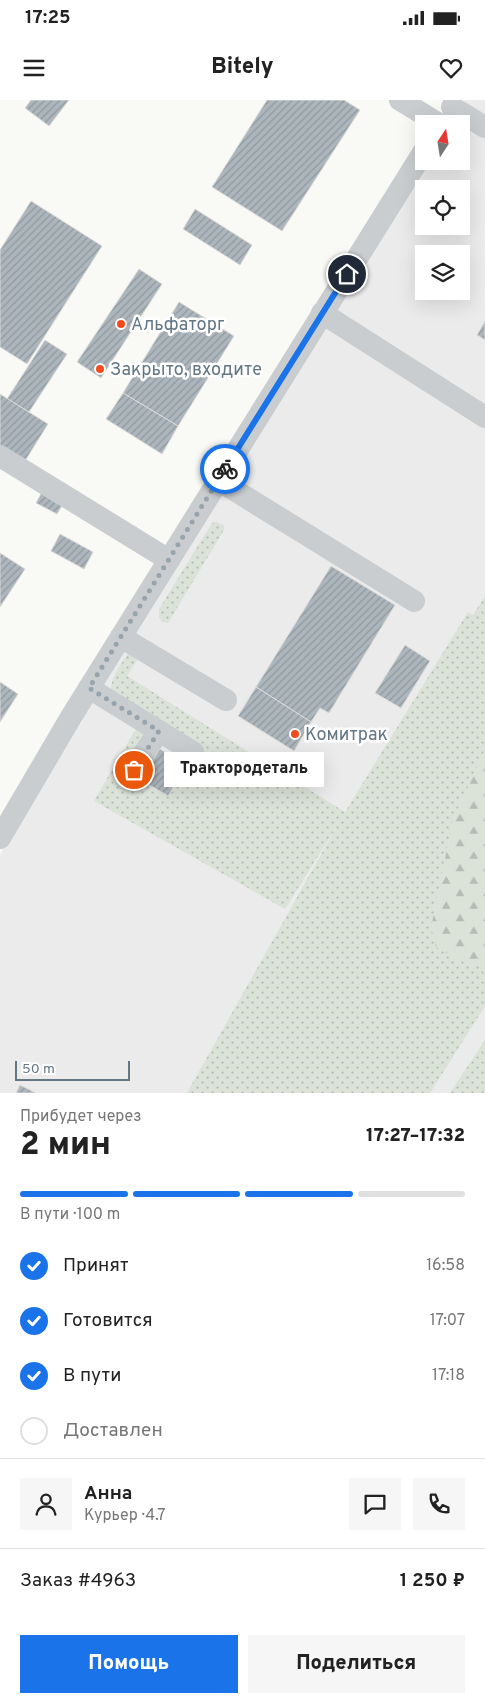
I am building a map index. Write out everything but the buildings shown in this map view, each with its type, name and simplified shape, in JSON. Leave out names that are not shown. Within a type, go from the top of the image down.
[{"type":"street","points":[[400,100],[485,127]]},
{"type":"street","points":[[0,838],[89,688],[415,166]]},
{"type":"street","points":[[322,313],[485,417]]},
{"type":"street","points":[[0,456],[169,560]]},
{"type":"street","points":[[218,480],[414,601]]},
{"type":"street","points":[[121,637],[226,700]]},
{"type":"street","points":[[89,688],[193,752]]},
{"type":"street","points":[[134,770],[159,731]]},
{"type":"shaded area","points":[[465,100],[485,100],[485,1093],[0,1093],[0,855],[11,834],[420,170],[470,170],[470,115],[456,115]]},
{"type":"green space","points":[[216,522],[224,525],[224,530],[168,623],[163,622],[159,618],[159,609],[212,523]]},
{"type":"green space","points":[[485,596],[485,750],[453,820],[431,927],[469,965],[485,967],[485,1006],[430,1093],[187,1093],[337,826],[285,909],[94,801],[138,725],[150,732],[126,770],[167,796],[197,748],[111,690],[113,679],[118,669],[131,649],[139,657],[127,676],[345,812],[468,612],[473,615]]},
{"type":"green space","points":[[485,750],[485,967],[469,965],[436,947],[431,927],[453,820]]},
{"type":"green space","points":[[485,1040],[485,1093],[450,1093]]},
{"type":"way so far","points":[[134,770],[159,731],[89,688],[225,469]]},
{"type":"place","name":"Альфаторг","points":[[121,324]]},
{"type":"place","name":"Закрыто, входите","points":[[100,369]]},
{"type":"place","name":"Комитрак","points":[[295,734]]},
{"type":"place","name":"Трактородеталь","points":[[134,770]]},
{"type":"route","points":[[225,469],[347,274]]}]
